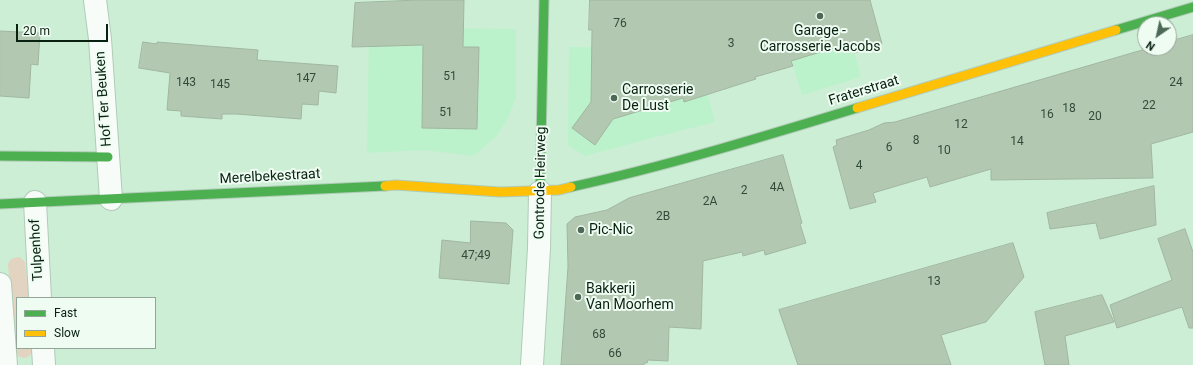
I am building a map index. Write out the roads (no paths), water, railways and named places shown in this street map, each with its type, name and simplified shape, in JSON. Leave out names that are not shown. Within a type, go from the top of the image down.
[{"type":"street","name":"Hof Ter Beuken","points":[[95,0],[100,39],[111,199]]},
{"type":"street","name":"Gontrode Heirweg","points":[[532,365],[539,255],[544,0]]},
{"type":"street","name":"Fraterstraat","points":[[540,192],[580,186],[671,163],[1193,7]]},
{"type":"street","points":[[0,156],[108,157]]},
{"type":"street","name":"Merelbekestraat","points":[[0,204],[396,185],[500,192],[540,192]]},
{"type":"street","name":"Tulpenhof","points":[[35,202],[40,297]]},
{"type":"street","points":[[0,284],[6,365]]},
{"type":"street","points":[[43,349],[44,365]]},
{"type":"place","name":"Garage - Carrosserie Jacobs","points":[[820,16]]},
{"type":"place","name":"Carrosserie De Lust","points":[[614,98]]},
{"type":"place","name":"Pic-Nic","points":[[581,230]]},
{"type":"place","name":"Bakkerij Van Moorhem","points":[[578,297]]}]
